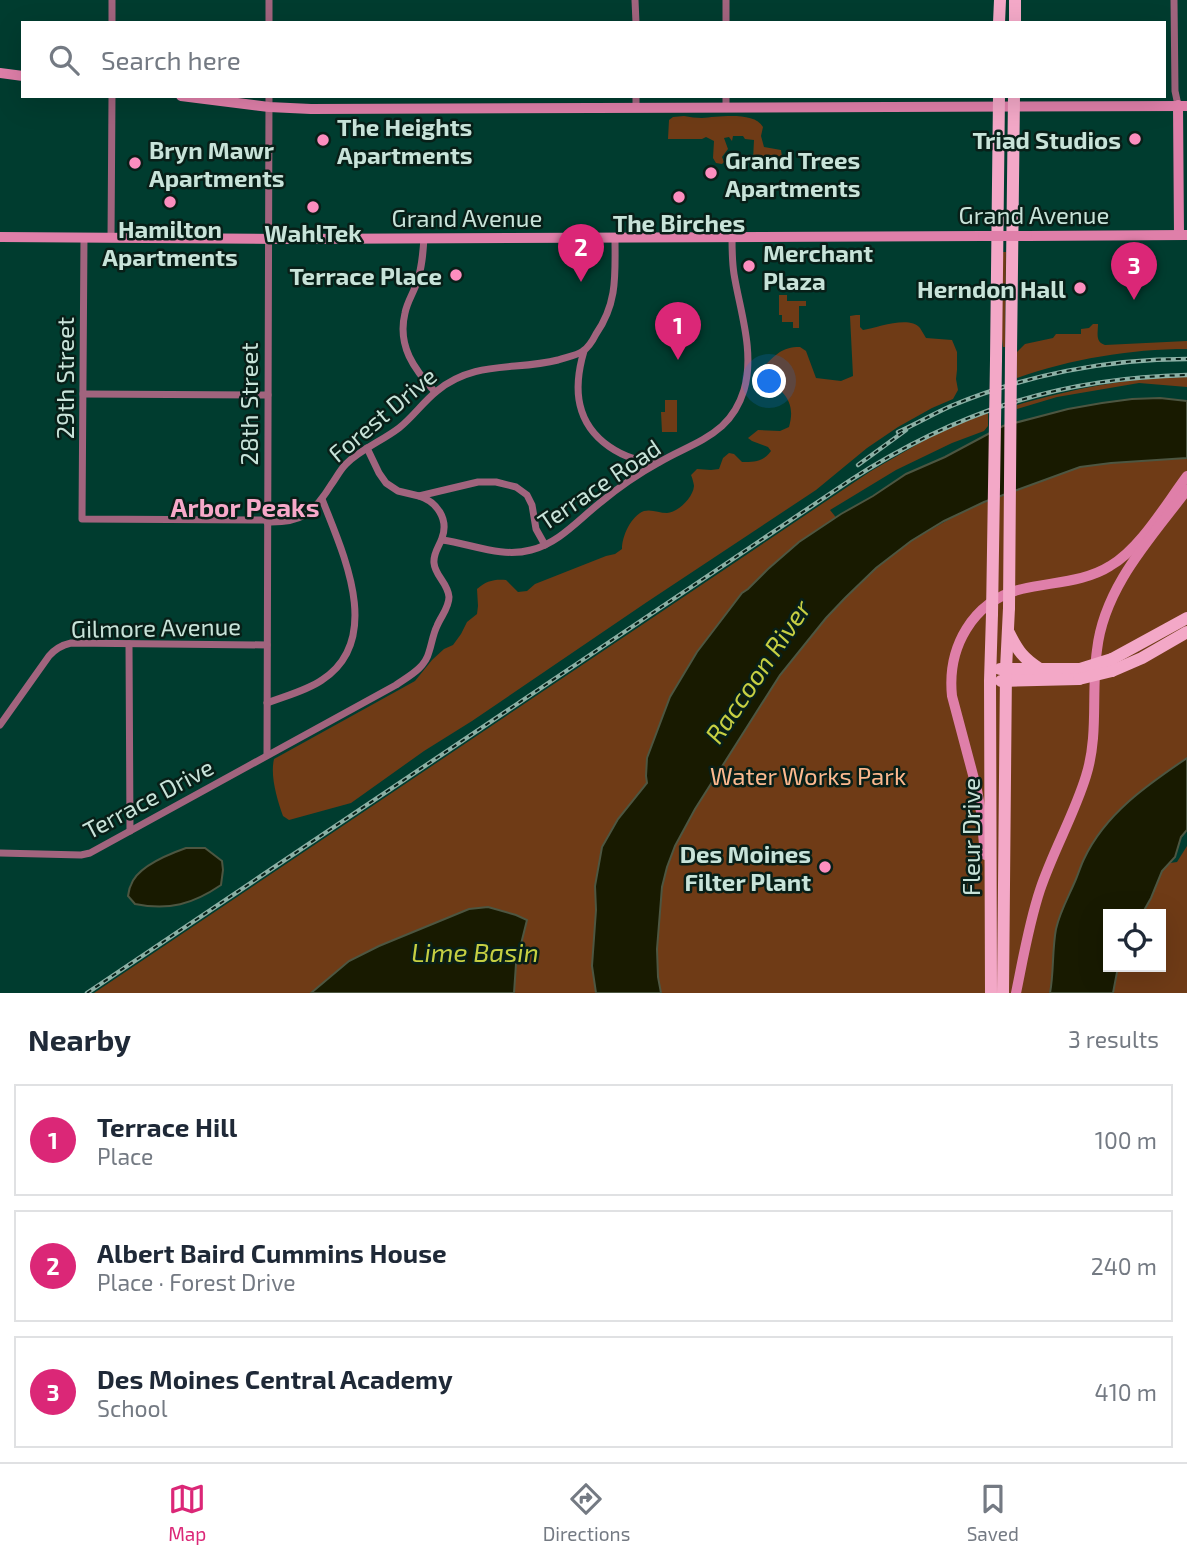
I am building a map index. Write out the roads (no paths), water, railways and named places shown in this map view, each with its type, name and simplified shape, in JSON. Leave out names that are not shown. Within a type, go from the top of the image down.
[{"type":"main road","points":[[999,21],[1000,0]]},
{"type":"main road","points":[[1015,0],[1015,21]]},
{"type":"main road","points":[[0,73],[21,76]]},
{"type":"main road","points":[[210,98],[269,102],[311,109],[636,102],[1014,101],[1183,106],[1183,235]]},
{"type":"main road","name":"Fleur Drive","points":[[991,993],[990,675],[999,101]]},
{"type":"main road","name":"Fleur Drive","points":[[1003,993],[1014,101]]},
{"type":"main road","name":"Grand Avenue","points":[[0,237],[268,239],[1183,235]]},
{"type":"main road","points":[[1016,993],[1040,891],[1083,784],[1092,754],[1097,650],[1103,622],[1117,588],[1187,476]]},
{"type":"main road","points":[[991,945],[981,812],[952,696],[952,666],[960,640],[966,627],[988,604],[1018,590],[1093,575],[1105,569],[1148,535],[1187,490]]},
{"type":"main road","points":[[1112,665],[1187,618]]},
{"type":"main road","points":[[1008,631],[1018,652],[1040,669]]},
{"type":"main road","points":[[990,675],[1079,674],[1142,658],[1187,632]]},
{"type":"main road","points":[[1006,675],[1040,669],[1079,674]]},
{"type":"street","points":[[112,0],[112,21]]},
{"type":"street","points":[[269,21],[270,0]]},
{"type":"street","points":[[635,0],[636,21]]},
{"type":"street","points":[[726,0],[726,21]]},
{"type":"street","points":[[1174,0],[1175,92],[1183,106]]},
{"type":"street","points":[[111,237],[112,98]]},
{"type":"street","name":"28th Street","points":[[267,755],[269,102]]},
{"type":"street","name":"29th Street","points":[[82,519],[84,237]]},
{"type":"street","name":"Terrace Road","points":[[442,540],[508,553],[545,545],[561,536],[601,502],[659,462],[715,432],[733,414],[743,393],[747,366],[745,333],[732,264],[732,237]]},
{"type":"street","points":[[425,238],[420,274],[405,312],[403,338],[411,361],[435,392]]},
{"type":"street","points":[[615,238],[615,285],[610,308],[604,323],[583,351],[579,398],[590,427],[601,439],[618,452],[641,461],[659,462]]},
{"type":"street","name":"Forest Drive","points":[[82,519],[286,523],[299,519],[322,499],[345,465],[401,426],[435,392],[464,374],[505,366],[550,362],[583,351]]},
{"type":"street","points":[[83,394],[268,395]]},
{"type":"street","points":[[267,755],[396,685],[423,665],[429,655],[435,629],[449,602],[447,586],[433,562],[442,540],[444,525],[441,513],[429,500],[398,491],[386,483],[367,448]]},
{"type":"street","points":[[419,496],[478,482],[516,486],[527,495],[532,505],[536,529],[545,545]]},
{"type":"street","points":[[267,703],[324,679],[340,663],[353,635],[355,610],[352,581],[322,499]]},
{"type":"street","name":"Gilmore Avenue","points":[[0,725],[49,656],[59,647],[71,643],[267,645]]},
{"type":"street","points":[[129,644],[130,831]]},
{"type":"street","name":"Terrace Drive","points":[[0,853],[90,853],[267,755]]},
{"type":"water","name":"Raccoon River","points":[[1132,399],[1187,401],[1187,458],[1080,467],[984,502],[911,541],[876,568],[826,618],[780,675],[695,809],[675,846],[662,887],[657,949],[661,993],[596,993],[592,966],[595,886],[602,847],[618,819],[647,783],[647,758],[670,697],[697,652],[742,593],[799,542],[841,514],[906,474],[1003,426],[1068,409]]},
{"type":"water","points":[[1187,758],[1187,830],[1181,837],[1175,857],[1162,871],[1145,909],[1103,909],[1103,972],[1117,972],[1113,993],[1050,993],[1058,922],[1083,861],[1115,814]]},
{"type":"water","points":[[186,848],[205,848],[222,861],[221,885],[201,897],[180,904],[159,907],[135,904],[128,896],[134,878],[154,862]]},
{"type":"water","name":"Lime Basin","points":[[488,907],[527,920],[516,964],[514,993],[311,993],[349,961],[379,946],[469,909]]},
{"type":"railway","points":[[898,432],[979,395],[1037,378],[1127,362],[1187,359]]},
{"type":"railway","points":[[87,993],[849,481],[889,457],[969,418],[1010,403],[1095,383],[1187,375]]},
{"type":"railway","points":[[858,465],[906,430]]},
{"type":"place","name":"Triad Studios","points":[[1135,139]]},
{"type":"place","name":"The Heights Apartments","points":[[323,140]]},
{"type":"place","name":"Bryn Mawr Apartments","points":[[135,163]]},
{"type":"place","name":"Grand Trees Apartments","points":[[711,173]]},
{"type":"place","name":"The Birches","points":[[679,197]]},
{"type":"place","name":"Hamilton Apartments","points":[[170,202]]},
{"type":"place","name":"WahlTek","points":[[313,207]]},
{"type":"place","name":"Merchant Plaza","points":[[749,266]]},
{"type":"place","name":"Terrace Place","points":[[456,275]]},
{"type":"place","name":"Albert Baird Cummins House","points":[[581,282]]},
{"type":"place","name":"Herndon Hall","points":[[1080,288]]},
{"type":"place","name":"Des Moines Central Academy","points":[[1134,300]]},
{"type":"place","name":"Terrace Hill","points":[[678,360]]},
{"type":"place","name":"Des Moines Filter Plant","points":[[825,867]]},
{"type":"district","name":"Arbor Peaks","points":[[245,506]]},
{"type":"park label","name":"Water Works Park","points":[[808,775]]}]
